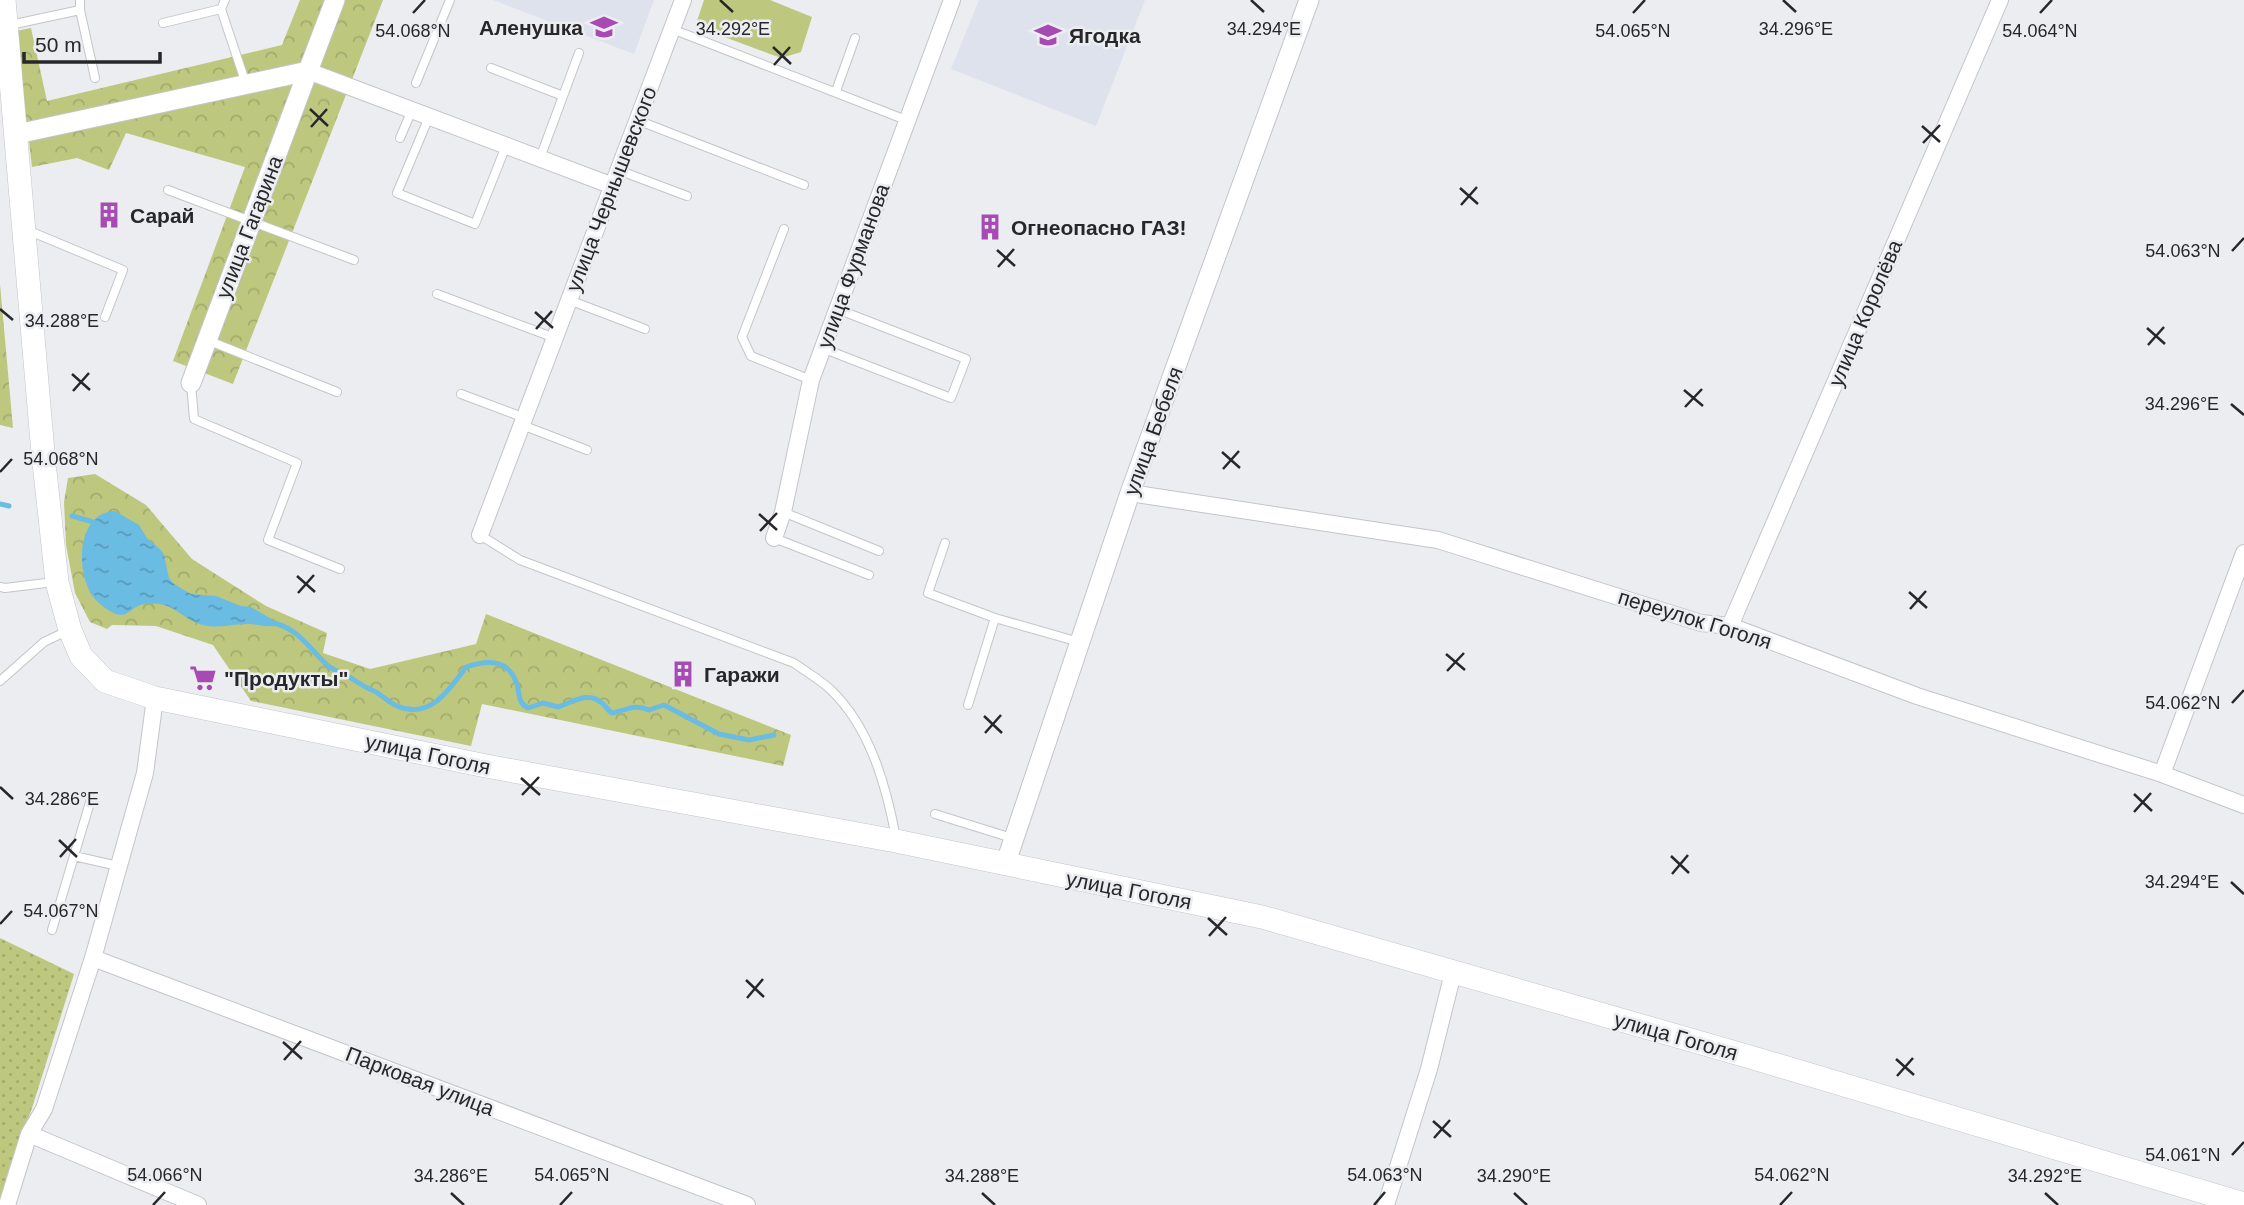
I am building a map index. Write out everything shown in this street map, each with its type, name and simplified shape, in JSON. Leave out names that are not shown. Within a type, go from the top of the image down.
[{"type":"main road","name":"улица Гоголя","points":[[4,0],[8,136],[24,229],[57,582],[69,630],[81,656],[105,681],[155,698],[486,766],[897,841],[1262,917],[1743,1055],[2244,1204]]},
{"type":"street","name":"улица Гагарина","points":[[191,383],[335,0]]},
{"type":"street","name":"улица Чернышевского","points":[[480,535],[683,0]]},
{"type":"street","name":"улица Фурманова","points":[[774,538],[783,512],[811,380],[952,0]]},
{"type":"street","name":"улица Бебеля","points":[[1005,864],[1130,493],[1310,0]]},
{"type":"street","name":"улица Королёва","points":[[1730,626],[2000,0]]},
{"type":"street","points":[[8,136],[308,71],[540,158],[615,178]]},
{"type":"street","name":"переулок Гоголя","points":[[1130,493],[1438,540],[1701,623],[1730,626],[1917,696],[2162,774],[2244,805]]},
{"type":"street","points":[[2162,774],[2244,553]]},
{"type":"street","points":[[7,1205],[29,1134],[44,1109],[93,958],[145,773],[155,698]]},
{"type":"street","name":"Парковая улица","points":[[93,958],[747,1205]]},
{"type":"street","points":[[1386,1205],[1429,1069],[1453,973]]},
{"type":"street","points":[[29,1134],[198,1205]]},
{"type":"lane","points":[[80,0],[95,78]]},
{"type":"lane","points":[[225,0],[221,9],[246,85]]},
{"type":"lane","points":[[416,83],[450,0]]},
{"type":"lane","points":[[163,23],[221,9]]},
{"type":"lane","points":[[3,26],[80,10]]},
{"type":"lane","points":[[672,29],[836,90],[906,120]]},
{"type":"lane","points":[[836,90],[855,38]]},
{"type":"lane","points":[[540,158],[579,53]]},
{"type":"lane","points":[[491,68],[563,96]]},
{"type":"lane","points":[[400,138],[412,110]]},
{"type":"lane","points":[[429,117],[397,193],[475,224],[506,146]]},
{"type":"lane","points":[[638,120],[804,185]]},
{"type":"lane","points":[[615,178],[687,196]]},
{"type":"lane","points":[[168,190],[354,260]]},
{"type":"lane","points":[[24,229],[124,270],[105,317]]},
{"type":"lane","points":[[784,229],[742,337],[751,356],[811,380]]},
{"type":"lane","points":[[437,294],[555,338]]},
{"type":"lane","points":[[569,300],[645,329]]},
{"type":"lane","points":[[822,348],[951,398],[966,359],[837,309]]},
{"type":"lane","points":[[207,340],[337,392]]},
{"type":"lane","points":[[191,383],[194,419],[297,463],[268,540],[340,569]]},
{"type":"lane","points":[[461,394],[587,450]]},
{"type":"lane","points":[[783,512],[879,551]]},
{"type":"lane","points":[[480,535],[520,559],[794,663],[830,689],[859,724],[886,789],[897,841]]},
{"type":"lane","points":[[774,538],[869,575]]},
{"type":"lane","points":[[945,543],[928,593],[995,618],[1079,642]]},
{"type":"lane","points":[[0,587],[57,582]]},
{"type":"lane","points":[[968,705],[995,618]]},
{"type":"lane","points":[[0,681],[44,642],[69,630]]},
{"type":"lane","points":[[52,930],[92,799]]},
{"type":"lane","points":[[935,814],[1013,838]]},
{"type":"lane","points":[[74,856],[118,866]]},
{"type":"shaded area","name":"Аленушка","points":[[493,0],[654,0],[634,54]]},
{"type":"shaded area","name":"Ягодка","points":[[979,0],[1145,0],[1096,126],[951,69]]},
{"type":"green space","points":[[300,0],[383,0],[233,384],[173,361],[245,167],[126,133],[109,170],[77,158],[32,167],[16,31],[31,28],[47,101],[282,45]]},
{"type":"green space","points":[[704,0],[770,0],[812,17],[801,52],[781,58],[703,29],[697,21]]},
{"type":"green space","points":[[0,284],[13,428],[0,425]]},
{"type":"green space","points":[[95,474],[146,505],[192,559],[266,606],[327,633],[323,653],[370,669],[476,644],[486,614],[791,735],[783,766],[482,704],[471,746],[251,701],[213,645],[156,626],[112,625],[107,629],[90,622],[75,593],[66,545],[64,502],[68,478]]},
{"type":"green space","points":[[0,938],[74,974],[33,1105],[0,1198]]},
{"type":"water","points":[[115,511],[139,525],[147,538],[161,550],[169,578],[174,584],[191,594],[216,596],[251,607],[282,625],[243,624],[217,627],[192,621],[160,604],[140,605],[122,615],[115,614],[100,604],[88,587],[84,574],[83,546],[86,533],[93,522],[102,514]]},
{"type":"waterway","points":[[0,504],[9,506]]},
{"type":"waterway","points":[[72,516],[97,523]]},
{"type":"waterway","points":[[277,624],[292,631],[327,665],[394,705],[409,709],[429,706],[453,685],[466,667],[489,662],[508,669],[517,684],[520,700],[528,708],[543,703],[558,707],[587,697],[598,700],[612,713],[634,707],[649,710],[664,705],[719,734],[749,740],[774,735]]},
{"type":"place","name":"Аленушка","points":[[604,27]]},
{"type":"place","name":"Ягодка","points":[[1048,35]]},
{"type":"place","name":"Сарай","points":[[109,215]]},
{"type":"place","name":"Огнеопасно ГАЗ!","points":[[990,227]]},
{"type":"place","name":"Гаражи","points":[[683,674]]},
{"type":"place","name":"\"Продукты\"","points":[[203,678]]}]
